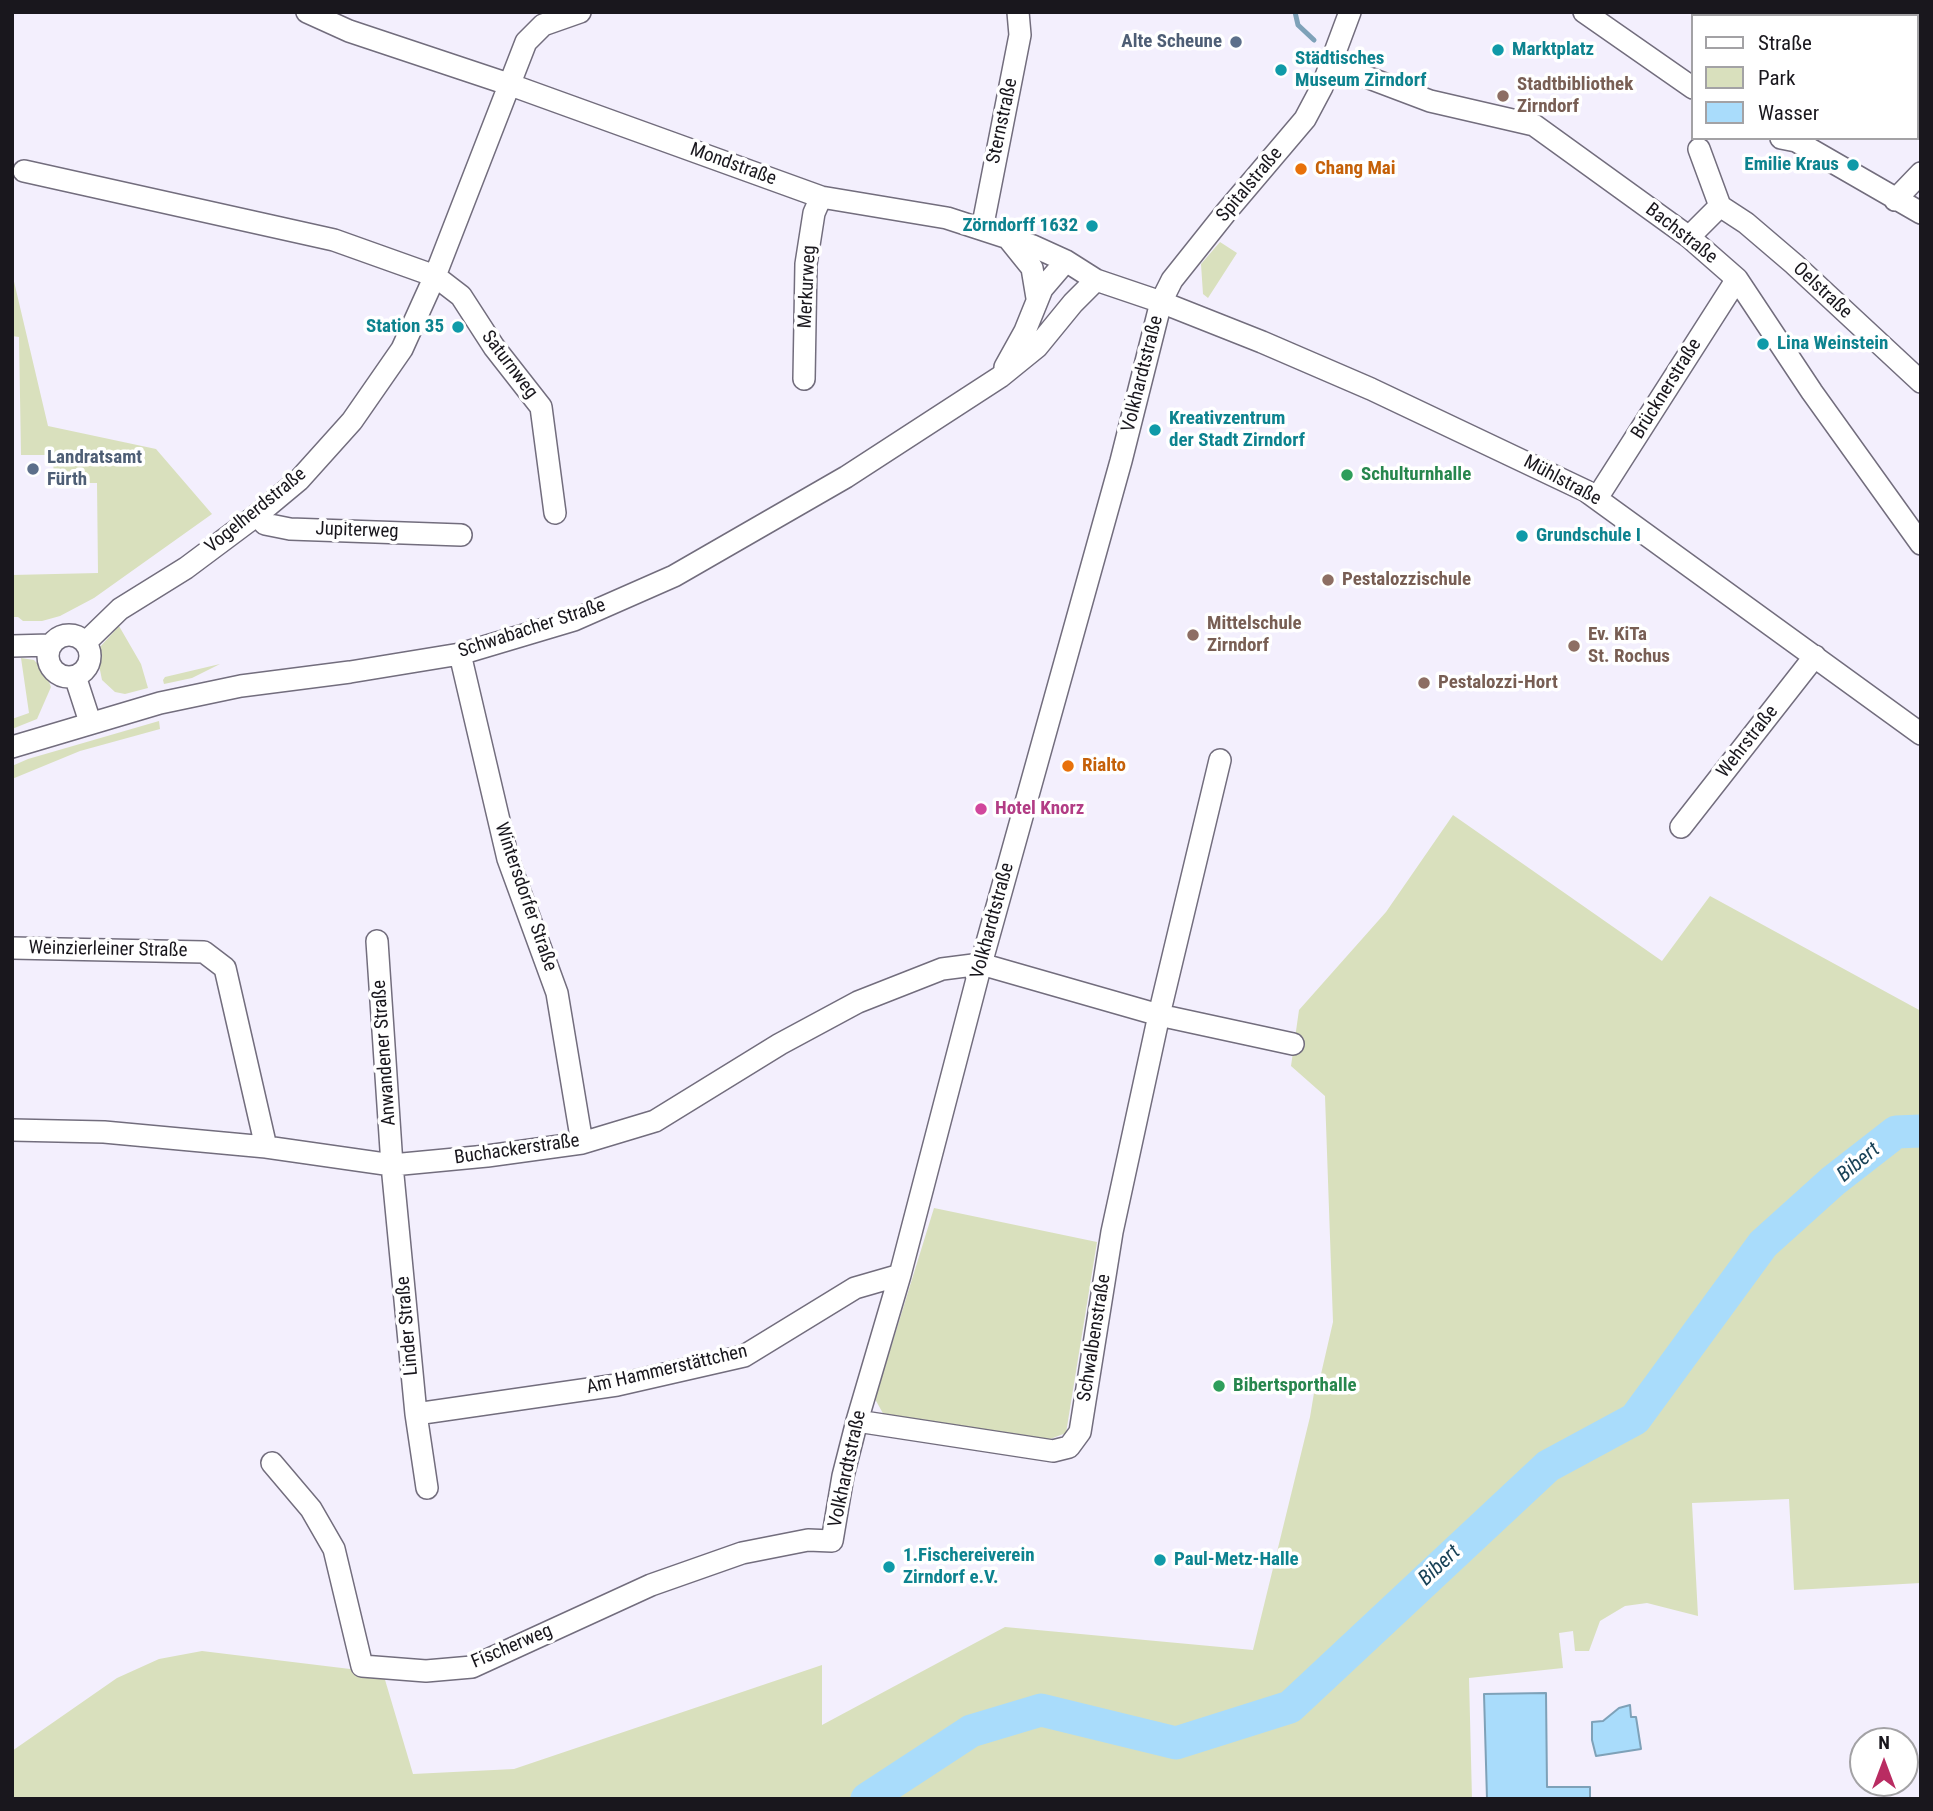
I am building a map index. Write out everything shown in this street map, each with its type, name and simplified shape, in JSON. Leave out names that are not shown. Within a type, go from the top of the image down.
[{"type":"street","name":"Mondstraße","points":[[307,12],[349,31],[511,85],[821,197],[947,218],[1007,237],[1066,261],[1097,280],[1161,302]]},
{"type":"street","name":"Vogelherdstraße","points":[[86,642],[120,609],[186,568],[257,515],[299,480],[352,421],[402,349],[435,276],[526,42],[544,25],[580,12]]},
{"type":"street","name":"Sternstraße","points":[[982,229],[1020,35],[1018,12]]},
{"type":"street","name":"Spitalstraße","points":[[1161,302],[1172,281],[1227,211],[1306,119],[1332,64],[1350,12]]},
{"type":"street","points":[[1584,12],[1692,87]]},
{"type":"street","name":"Bachstraße","points":[[1332,64],[1430,101],[1534,125],[1689,237],[1737,279],[1812,392],[1921,544]]},
{"type":"street","points":[[1791,140],[1921,213]]},
{"type":"street","points":[[1689,237],[1720,206],[1699,149]]},
{"type":"street","points":[[24,171],[334,240],[435,276]]},
{"type":"street","points":[[1895,200],[1921,173]]},
{"type":"street","name":"Merkurweg","points":[[804,379],[806,264],[814,212],[821,197]]},
{"type":"street","name":"Oelstraße","points":[[1720,206],[1746,223],[1794,264],[1921,382]]},
{"type":"street","points":[[1007,237],[1032,268],[1037,298]]},
{"type":"street","name":"Schwabacher Straße","points":[[1000,377],[1026,331],[1042,289],[1066,261]]},
{"type":"street","name":"Saturnweg","points":[[435,276],[461,296],[494,347],[541,407],[555,513]]},
{"type":"street","name":"Brücknerstraße","points":[[1597,498],[1737,279]]},
{"type":"street","name":"Schwabacher Straße","points":[[12,747],[160,703],[241,686],[460,654],[574,620],[674,576],[846,477],[1000,377],[1037,347],[1073,303],[1097,280]]},
{"type":"street","name":"Mühlstraße","points":[[1161,302],[1371,389],[1570,481],[1921,734]]},
{"type":"street","name":"Volkhardtstraße","points":[[832,1541],[843,1476],[857,1421],[900,1275],[981,964],[1117,474],[1161,302]]},
{"type":"street","name":"Jupiterweg","points":[[257,515],[265,524],[290,529],[461,535]]},
{"type":"street","points":[[74,636],[86,642],[90,658],[85,670],[75,676],[63,677],[54,670],[47,658],[51,645],[61,637],[74,636]]},
{"type":"street","points":[[12,646],[51,645]]},
{"type":"street","name":"Wintersdorfer Straße","points":[[460,654],[508,859],[557,993],[582,1143]]},
{"type":"street","name":"Wehrstraße","points":[[1681,827],[1815,656]]},
{"type":"street","points":[[75,676],[90,722]]},
{"type":"street","name":"Schwalbenstraße","points":[[857,1421],[1053,1451],[1069,1447],[1080,1432],[1112,1232],[1159,1015],[1220,760]]},
{"type":"street","name":"Anwandener Straße","points":[[377,941],[392,1165]]},
{"type":"street","name":"Weinzierleiner Straße","points":[[12,948],[204,952],[225,968],[265,1147]]},
{"type":"street","points":[[981,964],[1159,1015],[1293,1044]]},
{"type":"street","name":"Buchackerstraße","points":[[12,1130],[104,1132],[265,1147],[392,1165],[488,1156],[582,1143],[655,1121],[780,1044],[858,1002],[942,969],[981,964]]},
{"type":"street","name":"Linder Straße","points":[[392,1165],[416,1414],[427,1488]]},
{"type":"street","name":"Am Hammerstättchen","points":[[416,1414],[617,1385],[744,1356],[855,1288],[900,1275]]},
{"type":"street","name":"Fischerweg","points":[[272,1463],[311,1509],[334,1549],[362,1666],[426,1671],[472,1667],[651,1585],[729,1558],[808,1540],[832,1541]]},
{"type":"green space","points":[[1220,242],[1237,253],[1208,298],[1203,294],[1201,264]]},
{"type":"green space","points":[[12,273],[48,426],[156,449],[212,514],[94,598],[60,616],[42,621],[23,621],[12,617],[12,575],[98,573],[97,483],[54,483],[53,455],[21,455],[19,337],[12,336]]},
{"type":"green space","points":[[119,626],[141,664],[148,688],[125,694],[115,692],[102,680],[98,660],[99,648]]},
{"type":"green space","points":[[21,658],[34,660],[45,672],[51,687],[37,719],[12,729],[12,719],[29,713]]},
{"type":"green space","points":[[220,664],[192,678],[164,684],[165,677]]},
{"type":"green space","points":[[159,721],[160,729],[80,751],[12,779],[12,766],[28,759]]},
{"type":"green space","points":[[1453,815],[1662,961],[1710,896],[1921,1011],[1921,1583],[1794,1590],[1789,1499],[1692,1503],[1698,1616],[1647,1603],[1625,1606],[1600,1621],[1589,1651],[1575,1651],[1573,1631],[1559,1633],[1563,1668],[1469,1678],[1472,1799],[12,1799],[12,1751],[117,1678],[159,1659],[202,1651],[383,1673],[413,1774],[514,1769],[822,1665],[822,1725],[1005,1627],[1253,1650],[1333,1322],[1325,1096],[1291,1066],[1299,1010],[1386,912]]},
{"type":"green space","points":[[934,1208],[1097,1242],[1066,1433],[1045,1441],[885,1417],[875,1399]]},
{"type":"water","points":[[1546,1693],[1547,1787],[1590,1787],[1590,1799],[1487,1799],[1484,1694]]},
{"type":"water","points":[[1630,1705],[1631,1717],[1636,1717],[1641,1749],[1596,1756],[1592,1740],[1592,1722],[1603,1721],[1619,1708]]},
{"type":"waterway","points":[[1295,12],[1298,25],[1314,40]]},
{"type":"waterway","name":"Bibert","points":[[867,1799],[971,1731],[1041,1710],[1176,1743],[1290,1707],[1548,1466],[1635,1419],[1763,1244],[1833,1181],[1896,1132],[1921,1131]]},
{"type":"place","name":"Alte Scheune","points":[[1236,42]]},
{"type":"place","name":"Marktplatz","points":[[1498,50]]},
{"type":"place","name":"Städtisches Museum Zirndorf","points":[[1281,70]]},
{"type":"place","name":"Stadtbibliothek Zirndorf","points":[[1503,96]]},
{"type":"place","name":"Emilie Kraus","points":[[1853,165]]},
{"type":"place","name":"Chang Mai","points":[[1301,169]]},
{"type":"place","name":"Zörndorff 1632","points":[[1092,226]]},
{"type":"place","name":"Station 35","points":[[458,327]]},
{"type":"place","name":"Lina Weinstein","points":[[1763,344]]},
{"type":"place","name":"Kreativzentrum der Stadt Zirndorf","points":[[1155,430]]},
{"type":"place","name":"Landratsamt Fürth","points":[[33,469]]},
{"type":"place","name":"Schulturnhalle","points":[[1347,475]]},
{"type":"place","name":"Grundschule I","points":[[1522,536]]},
{"type":"place","name":"Pestalozzischule","points":[[1328,580]]},
{"type":"place","name":"Mittelschule Zirndorf","points":[[1193,635]]},
{"type":"place","name":"Ev. KiTa St. Rochus","points":[[1574,646]]},
{"type":"place","name":"Pestalozzi-Hort","points":[[1424,683]]},
{"type":"place","name":"Rialto","points":[[1068,766]]},
{"type":"place","name":"Hotel Knorz","points":[[981,809]]},
{"type":"place","name":"Bibertsporthalle","points":[[1219,1386]]},
{"type":"place","name":"Paul-Metz-Halle","points":[[1160,1560]]},
{"type":"place","name":"1.Fischereiverein Zirndorf e.V.","points":[[889,1567]]}]
